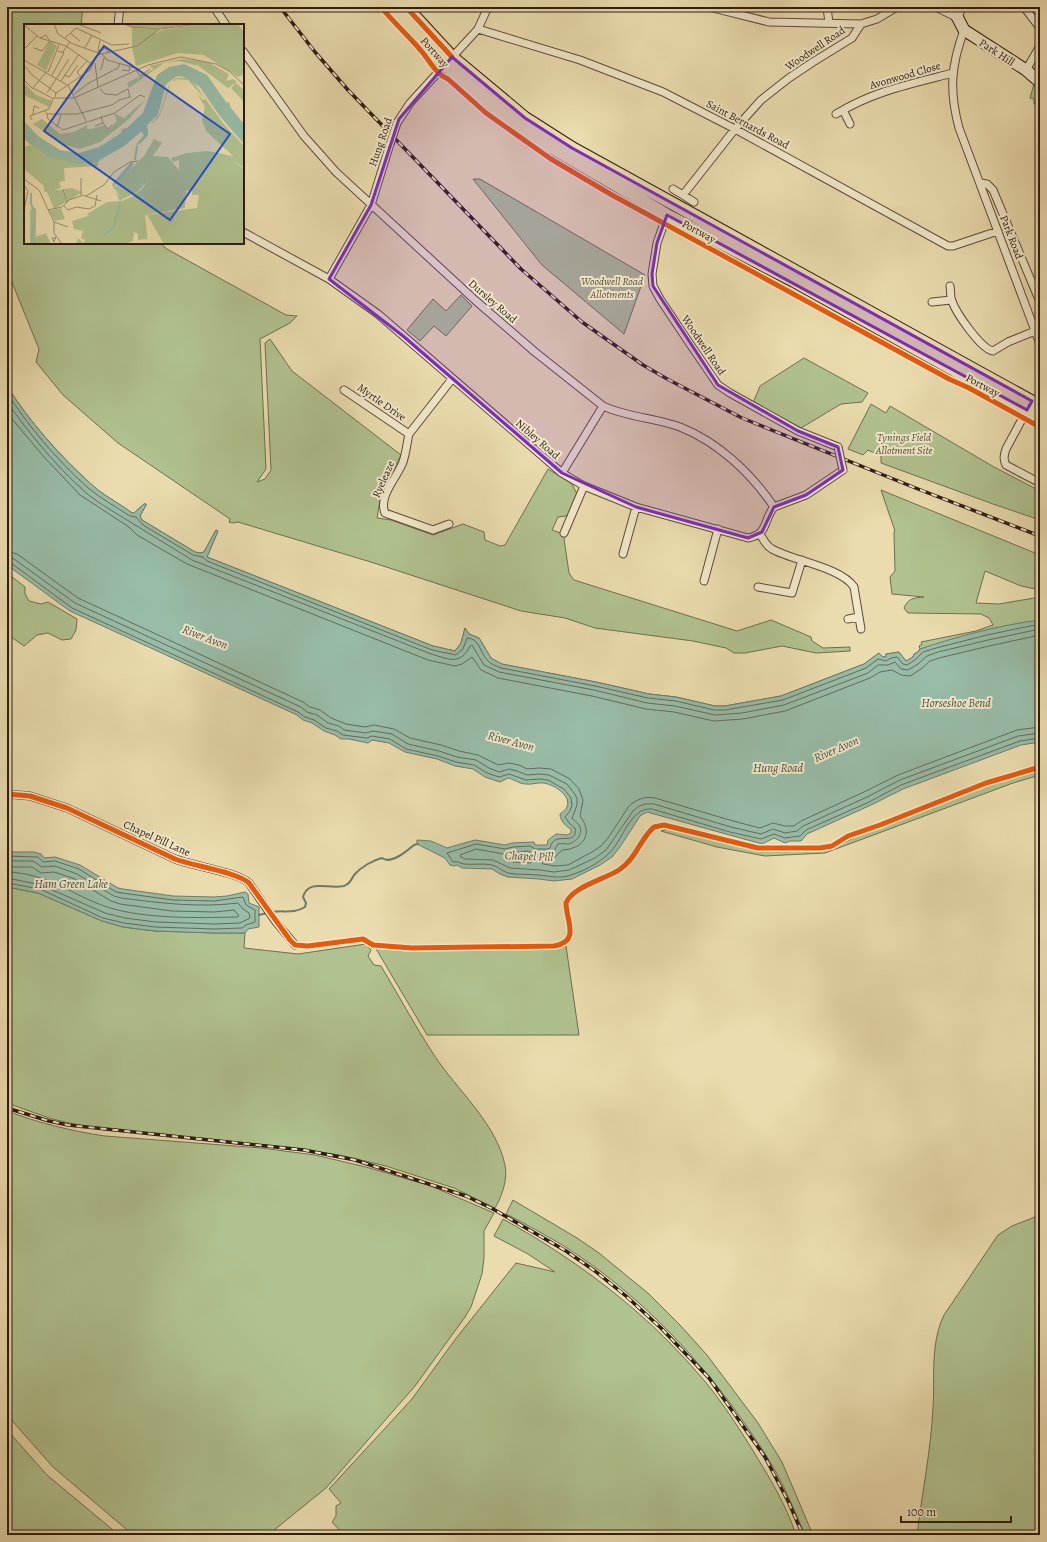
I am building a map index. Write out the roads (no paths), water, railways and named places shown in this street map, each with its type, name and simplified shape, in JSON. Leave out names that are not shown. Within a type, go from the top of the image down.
[{"type":"highway","name":"Portway","points":[[391,7],[505,116],[544,143],[667,215],[1033,406]]},
{"type":"highway","name":"Portway","points":[[406,7],[449,61],[525,118],[572,148],[1033,406],[1040,418]]},
{"type":"main road","points":[[952,7],[964,30]]},
{"type":"main road","name":"Park Hill","points":[[964,30],[1026,70],[1040,82]]},
{"type":"street","points":[[118,24],[120,7]]},
{"type":"street","points":[[214,7],[225,24]]},
{"type":"street","name":"Hung Road","points":[[329,279],[371,205],[398,123],[410,103],[478,29],[488,7]]},
{"type":"street","points":[[709,7],[769,22],[861,24],[877,19],[897,7]]},
{"type":"street","points":[[827,7],[829,23]]},
{"type":"street","points":[[936,7],[958,18],[962,7]]},
{"type":"street","points":[[1024,7],[1040,28]]},
{"type":"street","name":"Woodwell Road","points":[[683,195],[761,100],[789,78],[852,38],[861,24]]},
{"type":"street","name":"Saint Bernards Road","points":[[478,29],[580,60],[663,92],[736,129],[948,246],[998,231]]},
{"type":"street","name":"Park Road","points":[[964,30],[959,44],[953,73],[953,107],[959,128],[1040,344]]},
{"type":"street","points":[[1026,70],[1040,46]]},
{"type":"street","name":"Dursley Road","points":[[244,52],[304,136],[336,172],[476,301],[535,352],[603,406],[616,412],[679,427],[701,438],[728,456],[745,471],[759,486],[774,507]]},
{"type":"street","name":"Avonwood Close","points":[[836,114],[894,87],[953,73]]},
{"type":"street","points":[[843,110],[850,124]]},
{"type":"street","name":"Park Road","points":[[980,183],[987,184],[993,190],[1040,302]]},
{"type":"street","points":[[673,189],[694,202]]},
{"type":"street","name":"Woodwell Road","points":[[667,215],[657,243],[652,280],[660,299],[718,385],[798,431],[838,447],[843,470],[806,495],[774,507]]},
{"type":"street","name":"Nibley Road","points":[[244,233],[329,279],[378,314],[562,473],[584,486],[636,507],[718,530],[748,538],[760,534]]},
{"type":"street","points":[[950,286],[952,300],[963,321],[990,351],[993,351],[1008,342],[1035,331]]},
{"type":"street","points":[[932,302],[952,300]]},
{"type":"street","name":"Myrtle Drive","points":[[344,390],[409,434],[452,379]]},
{"type":"street","points":[[562,473],[603,406]]},
{"type":"street","points":[[1033,406],[1006,449],[1004,462],[1006,465],[1040,483]]},
{"type":"street","name":"Ryeleaze","points":[[409,434],[403,462],[382,507],[385,513],[433,530],[449,524]]},
{"type":"street","points":[[564,533],[584,486]]},
{"type":"street","points":[[623,554],[636,507]]},
{"type":"street","points":[[774,507],[770,511],[766,525],[760,534],[768,546],[772,549],[827,570],[850,582],[854,587],[861,629]]},
{"type":"street","points":[[704,581],[718,530]]},
{"type":"street","points":[[758,587],[792,593],[802,560]]},
{"type":"street","points":[[848,619],[859,617]]},
{"type":"street","name":"Chapel Pill Lane","points":[[7,794],[30,796],[67,808],[175,859],[241,878],[249,883],[276,922],[295,945]]},
{"type":"water","name":"Hung Road","points":[[7,386],[45,437],[78,472],[105,495],[132,513],[146,504],[140,516],[142,520],[195,552],[204,552],[216,530],[218,531],[207,557],[433,646],[455,651],[461,643],[465,628],[469,634],[479,638],[491,658],[502,664],[649,694],[676,697],[715,706],[725,706],[781,696],[864,664],[879,653],[883,657],[886,657],[886,654],[899,652],[906,661],[913,657],[914,654],[920,649],[935,644],[995,628],[1040,620],[1040,742],[1021,745],[903,789],[807,834],[801,841],[790,841],[785,843],[774,838],[762,844],[647,812],[640,816],[612,857],[600,865],[572,879],[554,881],[508,877],[492,869],[462,868],[457,865],[450,865],[445,858],[417,844],[417,840],[431,841],[447,848],[475,840],[505,845],[512,843],[534,842],[535,845],[547,845],[548,840],[556,834],[567,835],[571,833],[571,829],[567,827],[560,816],[568,805],[565,795],[556,787],[544,783],[523,784],[508,778],[500,782],[485,777],[473,769],[455,766],[437,759],[405,752],[389,743],[372,740],[368,743],[341,739],[324,731],[312,723],[303,720],[297,715],[70,611],[7,565]]},
{"type":"water","name":"Ham Green Lake","points":[[7,852],[34,852],[41,854],[44,858],[55,857],[80,865],[118,888],[123,889],[173,896],[214,897],[245,892],[248,894],[249,903],[259,907],[259,927],[248,929],[245,933],[155,931],[123,927],[102,921],[38,893],[7,887]]},
{"type":"waterway","name":"Chapel Pill","points":[[272,912],[301,909],[305,907],[306,903],[303,897],[306,891],[310,888],[314,886],[344,886],[349,883],[354,875],[367,864],[382,858],[386,860],[394,859],[414,845],[418,844]]},
{"type":"waterway","name":"Chapel Pill","points":[[259,915],[267,913]]},
{"type":"railway","points":[[280,7],[315,52],[348,90],[521,269],[582,322],[643,365],[742,418],[918,489],[1040,536]]},
{"type":"railway","points":[[7,1108],[49,1121],[68,1125],[304,1150],[355,1160],[466,1196],[493,1209],[566,1251],[595,1271],[626,1296],[661,1328],[709,1378],[765,1457],[788,1501],[803,1535]]},
{"type":"park label","name":"Woodwell Road Allotments","points":[[612,287]]},
{"type":"park label","name":"Tynings Field Allotment Site","points":[[904,443]]},
{"type":"water label","name":"River Avon","points":[[205,637]]},
{"type":"water label","name":"Horseshoe Bend","points":[[956,703]]},
{"type":"water label","name":"River Avon","points":[[511,741]]},
{"type":"water label","name":"River Avon","points":[[836,749]]}]
